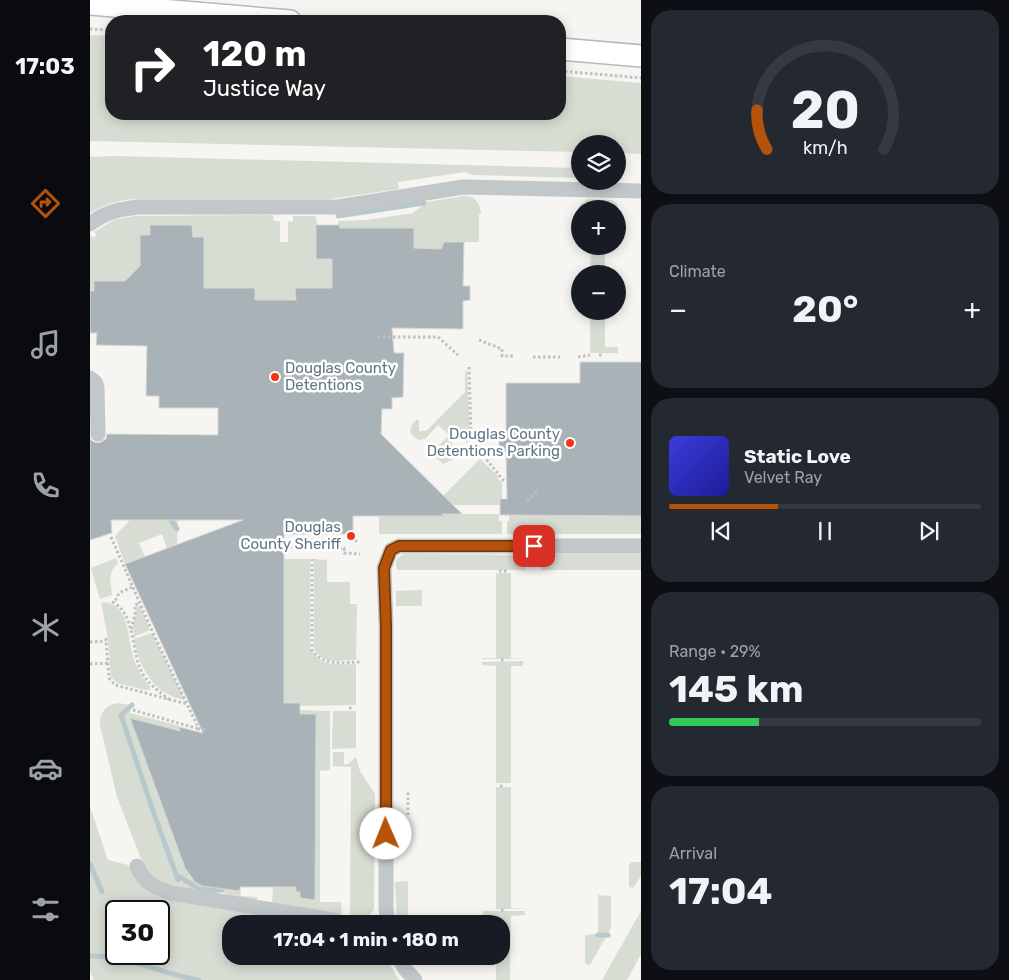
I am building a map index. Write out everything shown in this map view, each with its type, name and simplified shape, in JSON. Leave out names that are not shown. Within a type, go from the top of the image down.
[{"type":"main road","points":[[90,4],[219,15]]},
{"type":"main road","points":[[566,50],[641,56]]},
{"type":"street","points":[[90,224],[113,211],[139,207],[338,207],[463,187],[641,191]]},
{"type":"street","points":[[90,378],[95,382],[97,388],[98,434]]},
{"type":"street","points":[[387,915],[386,626],[384,568],[389,554],[395,548],[406,546],[641,546]]},
{"type":"street","points":[[136,866],[146,881],[160,890],[303,915]]},
{"type":"street","points":[[403,965],[415,980]]},
{"type":"path","points":[[90,29],[105,30]]},
{"type":"path","points":[[566,72],[641,78]]},
{"type":"path","points":[[378,337],[438,337],[458,355]]},
{"type":"path","points":[[480,340],[502,349],[502,358],[514,356]]},
{"type":"path","points":[[578,357],[590,355]]},
{"type":"path","points":[[533,357],[560,357]]},
{"type":"path","points":[[469,367],[471,439]]},
{"type":"path","points":[[477,448],[504,481]]},
{"type":"path","points":[[527,500],[537,492]]},
{"type":"path","points":[[111,537],[171,672],[200,729]]},
{"type":"path","points":[[284,547],[344,548],[344,553],[360,554]]},
{"type":"path","points":[[312,559],[312,650],[326,662],[361,662]]},
{"type":"path","points":[[500,571],[508,571]]},
{"type":"path","points":[[132,587],[119,593],[113,602],[128,619],[136,658],[144,675],[158,691],[170,700]]},
{"type":"path","points":[[130,630],[135,614],[135,605],[140,603]]},
{"type":"path","points":[[90,642],[106,640],[109,678],[115,685],[188,704]]},
{"type":"path","points":[[500,660],[506,660]]},
{"type":"path","points":[[90,664],[108,663]]},
{"type":"path","points":[[133,710],[206,730]]},
{"type":"path","points":[[408,790],[408,815]]},
{"type":"shaded area","points":[[90,35],[105,36],[105,120],[566,120],[566,77],[641,83],[641,154],[626,153],[626,135],[571,135],[571,152],[90,141]]},
{"type":"shaded area","points":[[115,156],[571,168],[571,178],[474,175],[465,172],[398,182],[399,189],[330,199],[137,199],[112,203],[90,213],[90,157]]},
{"type":"shaded area","points":[[464,196],[472,197],[480,207],[479,242],[444,242],[441,250],[425,251],[425,248],[414,248],[414,228],[340,228],[337,225],[339,221],[366,220],[413,213],[427,202]]},
{"type":"shaded area","points":[[273,215],[274,221],[280,221],[280,242],[288,242],[288,221],[293,222],[293,216],[315,216],[317,230],[316,259],[332,259],[338,288],[296,288],[295,298],[267,344],[266,300],[257,300],[255,298],[255,288],[213,288],[204,291],[204,238],[193,236],[192,226],[150,225],[150,235],[140,266],[125,281],[94,281],[94,291],[90,291],[90,235],[93,238],[97,235],[94,232],[114,220],[134,216]]},
{"type":"shaded area","points":[[591,255],[605,255],[605,265],[590,265]]},
{"type":"shaded area","points":[[590,320],[605,320],[605,347],[618,347],[618,353],[590,353]]},
{"type":"shaded area","points":[[467,369],[470,440],[466,443],[465,432],[458,432],[452,439],[452,460],[443,464],[434,456],[434,450],[449,435],[438,425],[425,439],[419,440],[412,435],[410,430],[417,419],[419,421],[419,431],[426,431],[465,392],[465,372]]},
{"type":"shaded area","points":[[480,459],[502,482],[500,505],[453,505],[443,496]]},
{"type":"shaded area","points":[[443,514],[499,514],[499,521],[502,521],[502,534],[379,534],[379,515],[442,516]]},
{"type":"shaded area","points":[[509,515],[641,516],[641,534],[507,534]]},
{"type":"shaded area","points":[[130,520],[178,520],[177,545],[167,549],[162,534],[139,543],[145,557],[125,564],[115,536]]},
{"type":"shaded area","points":[[404,554],[517,555],[524,561],[525,570],[398,570],[396,560]]},
{"type":"shaded area","points":[[550,554],[641,554],[641,570],[541,570],[542,560]]},
{"type":"shaded area","points":[[116,558],[118,564],[112,571],[110,578],[112,595],[100,599],[91,568]]},
{"type":"shaded area","points":[[284,559],[310,559],[310,648],[324,662],[330,664],[356,664],[356,705],[300,706],[284,703]]},
{"type":"shaded area","points":[[314,559],[327,560],[327,582],[350,582],[350,604],[357,604],[356,660],[327,660],[314,649]]},
{"type":"shaded area","points":[[496,573],[511,573],[511,658],[524,659],[482,659],[496,658]]},
{"type":"shaded area","points":[[422,590],[422,606],[396,606],[396,591]]},
{"type":"shaded area","points":[[101,602],[117,608],[122,614],[126,622],[131,648],[138,669],[150,686],[150,690],[117,683],[111,677],[108,640]]},
{"type":"shaded area","points":[[140,606],[150,630],[134,637],[133,627],[137,607]]},
{"type":"shaded area","points":[[152,633],[185,700],[165,692],[157,686],[144,670],[134,639]]},
{"type":"shaded area","points":[[524,661],[522,666],[511,666],[511,783],[496,783],[496,666],[482,665],[482,662]]},
{"type":"shaded area","points":[[117,703],[132,705],[130,713],[180,726],[181,731],[130,718],[190,877],[202,886],[240,891],[241,896],[257,897],[257,905],[227,898],[227,894],[219,892],[218,897],[185,891],[155,881],[143,864],[117,797],[100,725],[104,710]]},
{"type":"shaded area","points":[[299,710],[330,711],[330,770],[320,771],[320,902],[341,902],[342,915],[330,915],[274,904],[272,901],[273,887],[296,887],[296,892],[300,892],[300,898],[315,900]]},
{"type":"shaded area","points":[[333,711],[356,711],[356,748],[332,749]]},
{"type":"shaded area","points":[[333,752],[344,752],[344,764],[348,764],[356,757],[360,771],[375,794],[374,907],[370,915],[351,915],[351,767],[333,766]]},
{"type":"shaded area","points":[[496,787],[511,787],[511,908],[525,909],[496,909]]},
{"type":"shaded area","points":[[90,807],[108,860],[128,865],[137,881],[267,915],[222,915],[222,965],[390,965],[399,980],[94,980],[90,970]]},
{"type":"shaded area","points":[[631,862],[641,862],[641,876],[633,888],[629,887],[629,865]]},
{"type":"shaded area","points":[[408,881],[408,915],[397,915],[395,882]]},
{"type":"shaded area","points":[[598,895],[611,896],[611,928],[590,965],[587,965],[585,962],[585,937],[586,935],[598,934]]},
{"type":"shaded area","points":[[483,911],[525,911],[525,915],[511,916],[510,980],[496,980],[496,965],[510,965],[510,915],[483,915]]},
{"type":"shaded area","points":[[641,911],[641,954],[627,980],[602,980]]},
{"type":"building","points":[[150,225],[192,225],[193,237],[204,237],[204,288],[255,288],[255,300],[296,300],[295,288],[332,288],[332,259],[316,259],[316,225],[339,225],[340,228],[414,228],[414,248],[441,249],[444,242],[464,242],[463,286],[470,286],[470,300],[463,301],[463,329],[392,328],[394,353],[404,353],[403,397],[392,398],[392,409],[382,409],[381,434],[462,514],[442,514],[443,516],[353,516],[353,534],[284,534],[284,703],[300,703],[300,714],[316,714],[315,900],[300,898],[300,892],[296,892],[296,887],[240,887],[240,891],[202,886],[195,882],[185,868],[130,718],[180,731],[179,727],[203,733],[125,564],[243,520],[111,520],[112,533],[90,540],[90,439],[99,443],[106,439],[107,434],[218,435],[218,408],[159,408],[159,396],[146,396],[147,346],[96,345],[97,333],[90,333],[90,291],[94,291],[94,281],[125,281],[140,266],[140,235],[150,235]]},
{"type":"building","name":"Douglas County Detentions Parking","points":[[580,362],[641,362],[641,516],[500,515],[500,499],[507,499],[506,452],[499,452],[499,433],[506,433],[506,383],[580,383]]},
{"type":"waterway","points":[[338,216],[424,203]]},
{"type":"waterway","points":[[171,520],[177,529]]},
{"type":"waterway","points":[[132,705],[121,715],[178,880]]},
{"type":"waterway","points":[[90,864],[102,892]]},
{"type":"waterway","points":[[178,878],[180,877],[199,889],[222,890]]},
{"type":"waterway","points":[[598,935],[608,935]]},
{"type":"waterway","points":[[90,956],[118,958],[199,980]]},
{"type":"place","name":"Douglas County Detentions","points":[[275,377]]},
{"type":"place","name":"Douglas County Detentions Parking","points":[[570,443]]},
{"type":"place","name":"Douglas County Sheriff","points":[[351,536]]},
{"type":"route","points":[[386,834],[386,626],[384,568],[391,550],[399,546],[534,546]]}]
